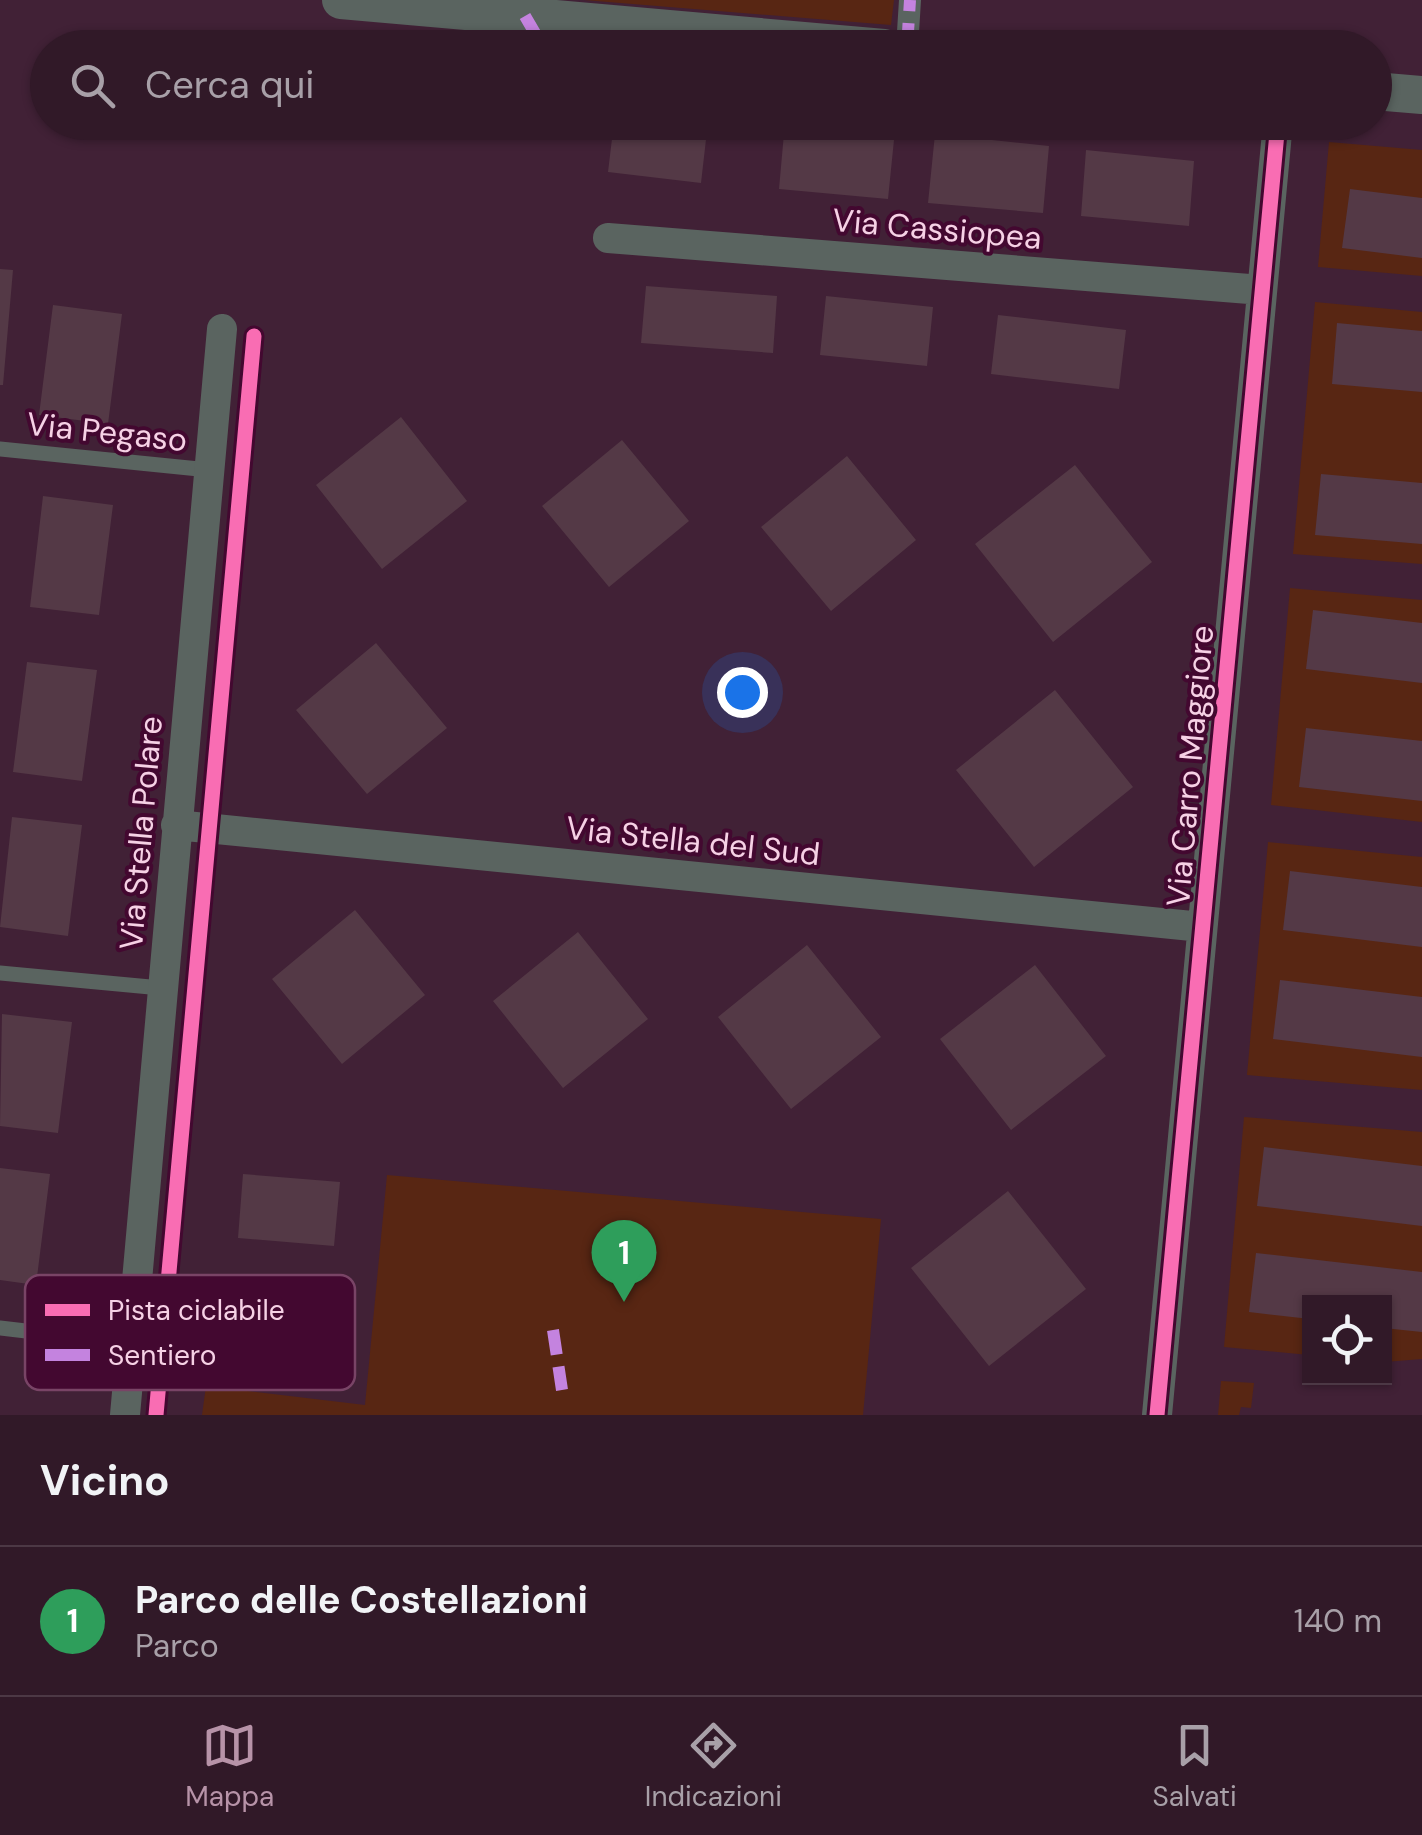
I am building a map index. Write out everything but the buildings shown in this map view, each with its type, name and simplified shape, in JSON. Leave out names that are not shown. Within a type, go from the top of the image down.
[{"type":"street","points":[[341,0],[680,30]]},
{"type":"street","points":[[908,30],[910,0]]},
{"type":"street","points":[[1392,92],[1422,95]]},
{"type":"street","name":"Via Carro Maggiore","points":[[1157,1415],[1276,140]]},
{"type":"street","name":"Via Cassiopea","points":[[608,238],[1262,290]]},
{"type":"street","name":"Via Stella Polare","points":[[135,1275],[222,329]]},
{"type":"street","name":"Via Stella del Sud","points":[[176,826],[1202,927]]},
{"type":"street","name":"Via Stella Polare","points":[[116,1415],[120,1390]]},
{"type":"street","name":"Via Stella Polare","points":[[125,1415],[126,1390]]},
{"type":"lane","name":"Via Pegaso","points":[[0,449],[209,470]]},
{"type":"lane","points":[[0,973],[162,988]]},
{"type":"lane","points":[[0,1328],[25,1331]]},
{"type":"shaded area","points":[[584,0],[894,0],[891,25]]},
{"type":"shaded area","points":[[1329,142],[1422,150],[1422,276],[1318,267]]},
{"type":"shaded area","points":[[1315,302],[1422,312],[1422,564],[1293,554]]},
{"type":"shaded area","points":[[1290,588],[1422,600],[1422,822],[1271,805]]},
{"type":"shaded area","points":[[1268,842],[1422,857],[1422,1090],[1247,1075]]},
{"type":"shaded area","points":[[1244,1117],[1422,1132],[1422,1359],[1392,1361],[1392,1295],[1302,1295],[1302,1354],[1224,1347]]},
{"type":"shaded area","points":[[387,1175],[881,1219],[863,1415],[202,1415],[205,1390],[239,1390],[365,1405]]},
{"type":"shaded area","points":[[1221,1381],[1254,1383],[1251,1408],[1241,1407],[1239,1415],[1218,1415]]},
{"type":"marked path","points":[[908,30],[910,0]]},
{"type":"marked path","points":[[525,16],[533,30]]},
{"type":"marked path","points":[[553,1330],[562,1390]]},
{"type":"cycle path","points":[[1157,1415],[1276,140]]},
{"type":"cycle path","points":[[169,1275],[254,336]]},
{"type":"cycle path","points":[[156,1415],[158,1390]]},
{"type":"place","name":"Parco delle Costellazioni","points":[[624,1302]]}]
